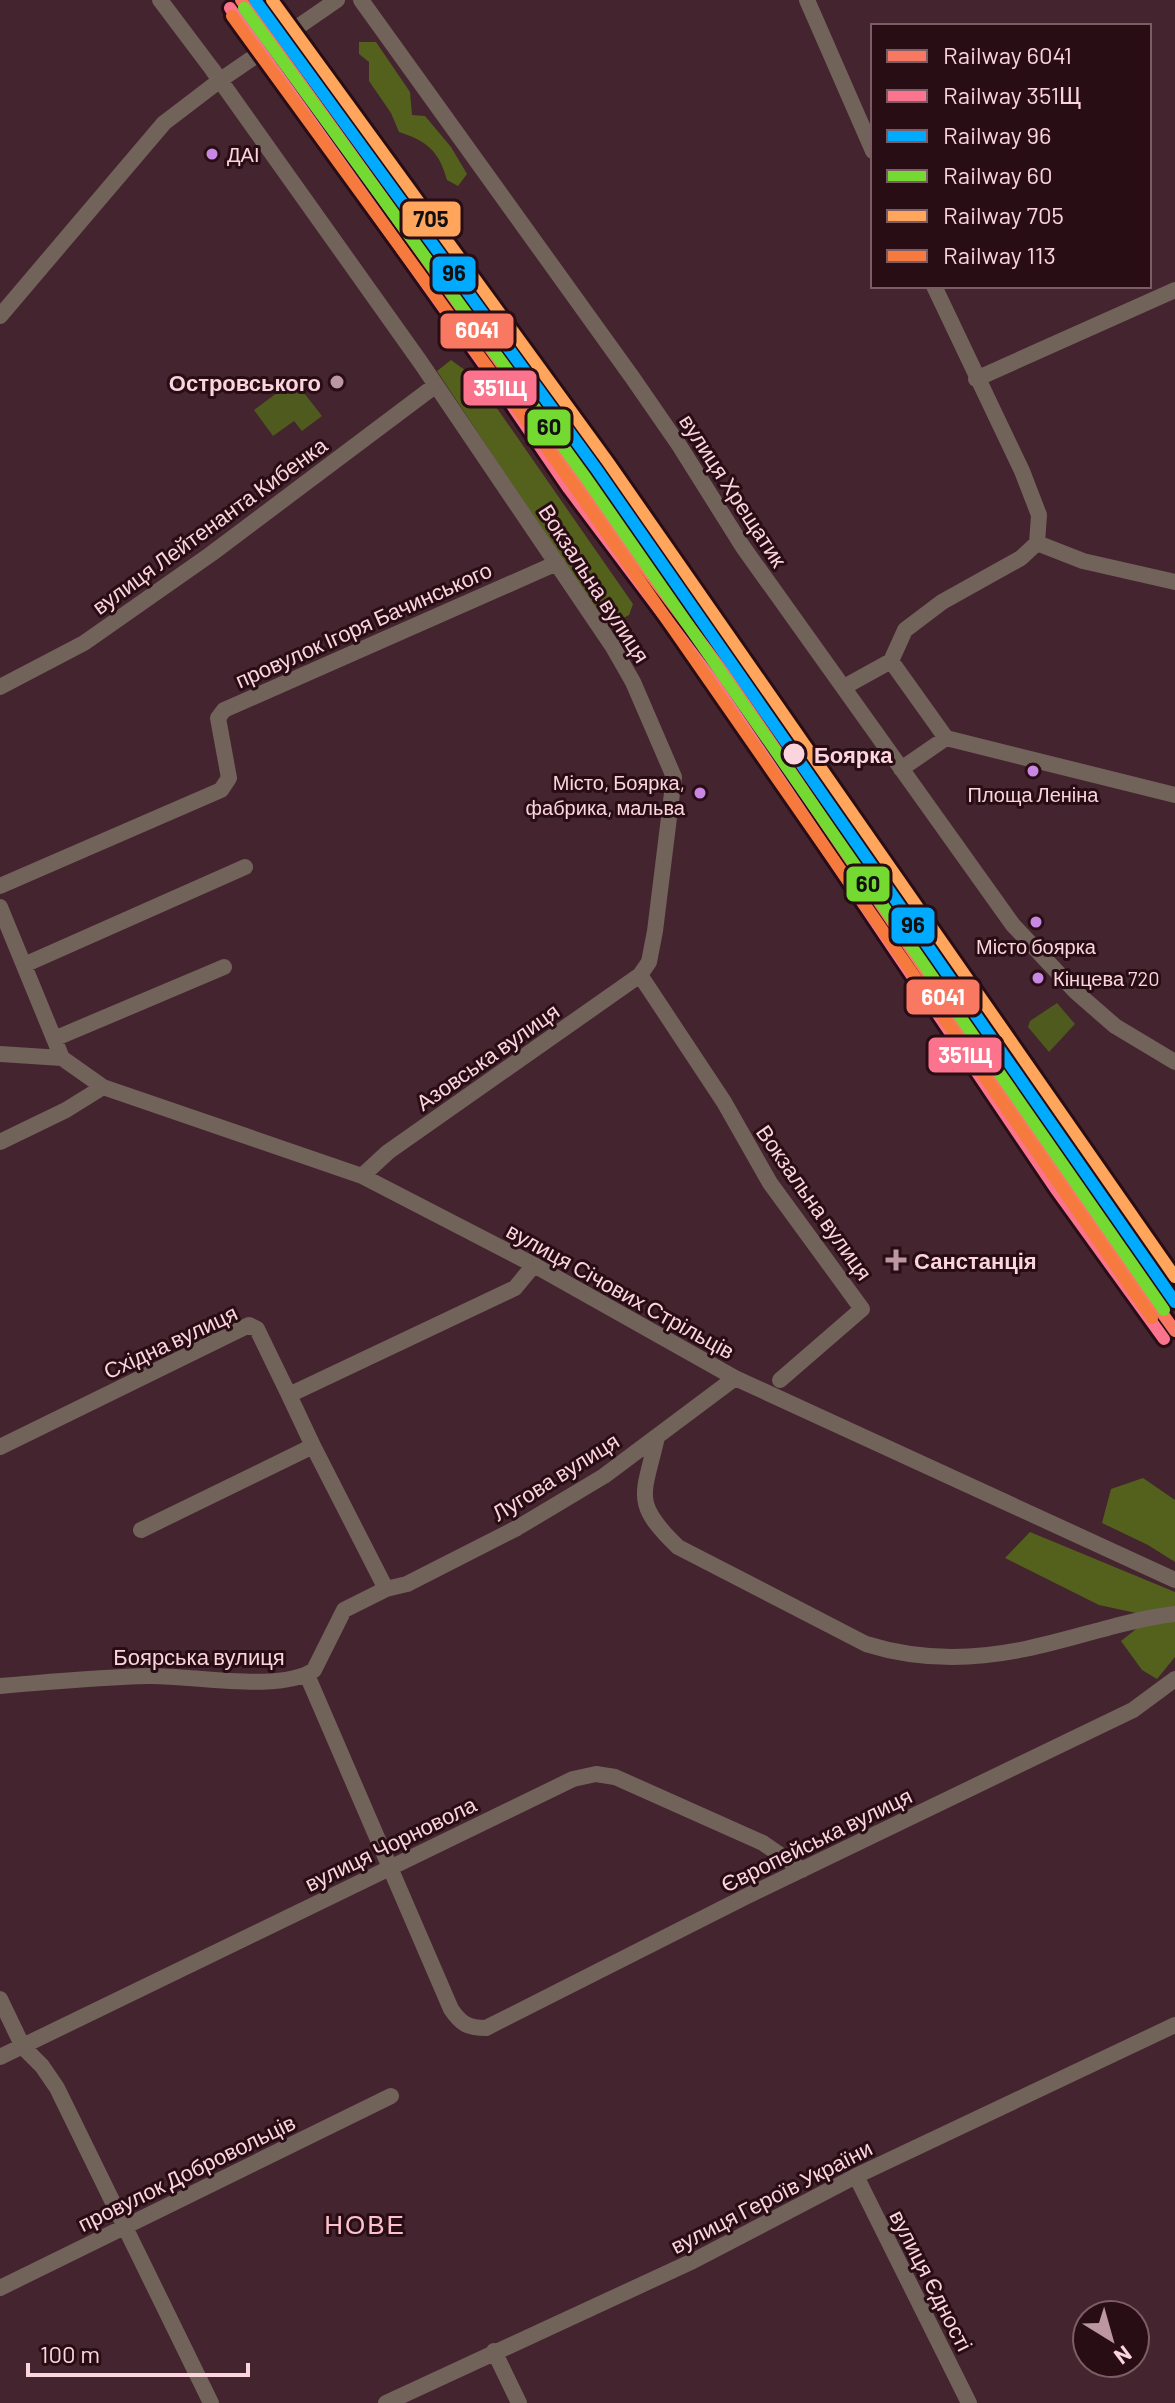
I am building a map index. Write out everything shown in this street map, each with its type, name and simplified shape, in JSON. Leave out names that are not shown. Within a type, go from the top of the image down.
[{"type":"street","name":"Вокзальна вулиця","points":[[160,0],[436,385],[613,647],[633,682],[674,777],[655,931],[649,962],[640,975],[724,1102],[770,1183],[862,1309],[780,1380]]},
{"type":"street","points":[[0,316],[164,123],[337,0]]},
{"type":"street","name":"вулиця Хрещатик","points":[[361,0],[632,377],[743,547],[1013,925],[1076,992],[1115,1026],[1175,1062]]},
{"type":"street","points":[[807,0],[871,146]]},
{"type":"street","points":[[844,687],[891,661],[905,630],[942,602],[1021,558],[1037,543],[1039,515],[1022,471],[935,288]]},
{"type":"street","points":[[976,379],[1175,290]]},
{"type":"street","name":"вулиця Лейтенанта Кибенка","points":[[0,687],[84,643],[211,554],[436,385]]},
{"type":"street","points":[[1037,543],[1083,561],[1175,582]]},
{"type":"street","name":"провулок Ігоря Бачинського","points":[[0,886],[221,790],[229,778],[218,718],[224,710],[557,563]]},
{"type":"street","points":[[891,661],[946,738],[1175,795]]},
{"type":"street","points":[[901,769],[946,738]]},
{"type":"street","points":[[24,965],[245,867]]},
{"type":"street","points":[[0,907],[62,1058],[0,1054]]},
{"type":"street","points":[[54,1039],[224,967]]},
{"type":"street","name":"Азовська вулиця","points":[[362,1176],[388,1152],[640,975]]},
{"type":"street","name":"вулиця Січових Стрільців","points":[[62,1058],[103,1087],[362,1176],[534,1265],[735,1378],[1175,1580]]},
{"type":"street","points":[[0,1142],[66,1110],[103,1087]]},
{"type":"street","points":[[386,1589],[289,1395],[515,1288],[534,1265]]},
{"type":"street","name":"Східна вулиця","points":[[0,1447],[249,1325],[257,1329],[289,1395]]},
{"type":"street","name":"Лугова вулиця","points":[[386,1589],[417,1580],[517,1528],[604,1476],[735,1378]]},
{"type":"street","points":[[657,1437],[644,1502],[657,1527],[678,1547],[866,1644],[894,1653],[930,1657],[1009,1651],[1175,1614]]},
{"type":"street","points":[[141,1530],[313,1446]]},
{"type":"street","name":"Боярська вулиця","points":[[0,1686],[154,1676],[266,1681],[307,1675],[314,1670],[344,1610],[386,1589]]},
{"type":"street","points":[[307,1675],[388,1868]]},
{"type":"street","name":"Європейська вулиця","points":[[388,1868],[451,2009],[459,2021],[471,2028],[486,2028],[802,1870],[1133,1710],[1175,1679]]},
{"type":"street","name":"вулиця Чорновола","points":[[0,2057],[573,1779],[596,1774],[615,1777],[763,1843],[802,1870]]},
{"type":"street","points":[[0,1999],[23,2047],[42,2066],[57,2088],[211,2403]]},
{"type":"street","name":"вулиця Героїв України","points":[[386,2403],[693,2261],[856,2176],[1175,2025]]},
{"type":"street","name":"провулок Добровольців","points":[[0,2288],[391,2096]]},
{"type":"street","name":"вулиця Єдності","points":[[856,2176],[969,2403]]},
{"type":"street","points":[[494,2351],[519,2403]]},
{"type":"green space","points":[[359,42],[376,42],[410,92],[412,115],[425,116],[451,147],[467,174],[458,186],[447,180],[436,154],[430,148],[399,132],[391,113],[369,81],[369,62],[359,54]]},
{"type":"green space","points":[[451,360],[476,378],[633,604],[629,615],[607,627],[437,371]]},
{"type":"green space","points":[[294,380],[322,416],[302,431],[294,421],[273,436],[254,410]]},
{"type":"green space","points":[[1057,1003],[1075,1024],[1049,1052],[1028,1027],[1030,1021]]},
{"type":"green space","points":[[1143,1478],[1175,1500],[1175,1562],[1102,1523],[1111,1489]]},
{"type":"green space","points":[[1030,1532],[1175,1592],[1175,1657],[1157,1679],[1142,1670],[1121,1641],[1136,1629],[1136,1613],[1099,1605],[1005,1558]]},
{"type":"rail line","name":"6041","points":[[241,0],[504,368],[580,481],[724,673],[1067,1180],[1175,1331]]},
{"type":"rail line","name":"96","points":[[255,0],[597,470],[1175,1302]]},
{"type":"rail line","name":"705","points":[[272,0],[608,462],[1175,1277]]},
{"type":"rail line","name":"351Щ","points":[[230,8],[569,489],[713,681],[1055,1188],[1164,1339]]},
{"type":"rail line","name":"60","points":[[244,8],[586,478],[1164,1310]]},
{"type":"rail line","name":"113","points":[[232,16],[574,486],[1152,1318]]},
{"type":"place","name":"ДАІ","points":[[212,154]]},
{"type":"place","name":"Островського","points":[[337,382]]},
{"type":"place","name":"Боярка","points":[[794,754]]},
{"type":"place","name":"Площа Леніна","points":[[1033,771]]},
{"type":"place","name":"Місто, Боярка, фабрика, мальва","points":[[700,793]]},
{"type":"place","name":"Місто боярка","points":[[1036,922]]},
{"type":"place","name":"Кінцева 720","points":[[1038,978]]},
{"type":"place","name":"Санстанція","points":[[896,1260]]},
{"type":"district","name":"НОВЕ","points":[[365,2223]]}]
